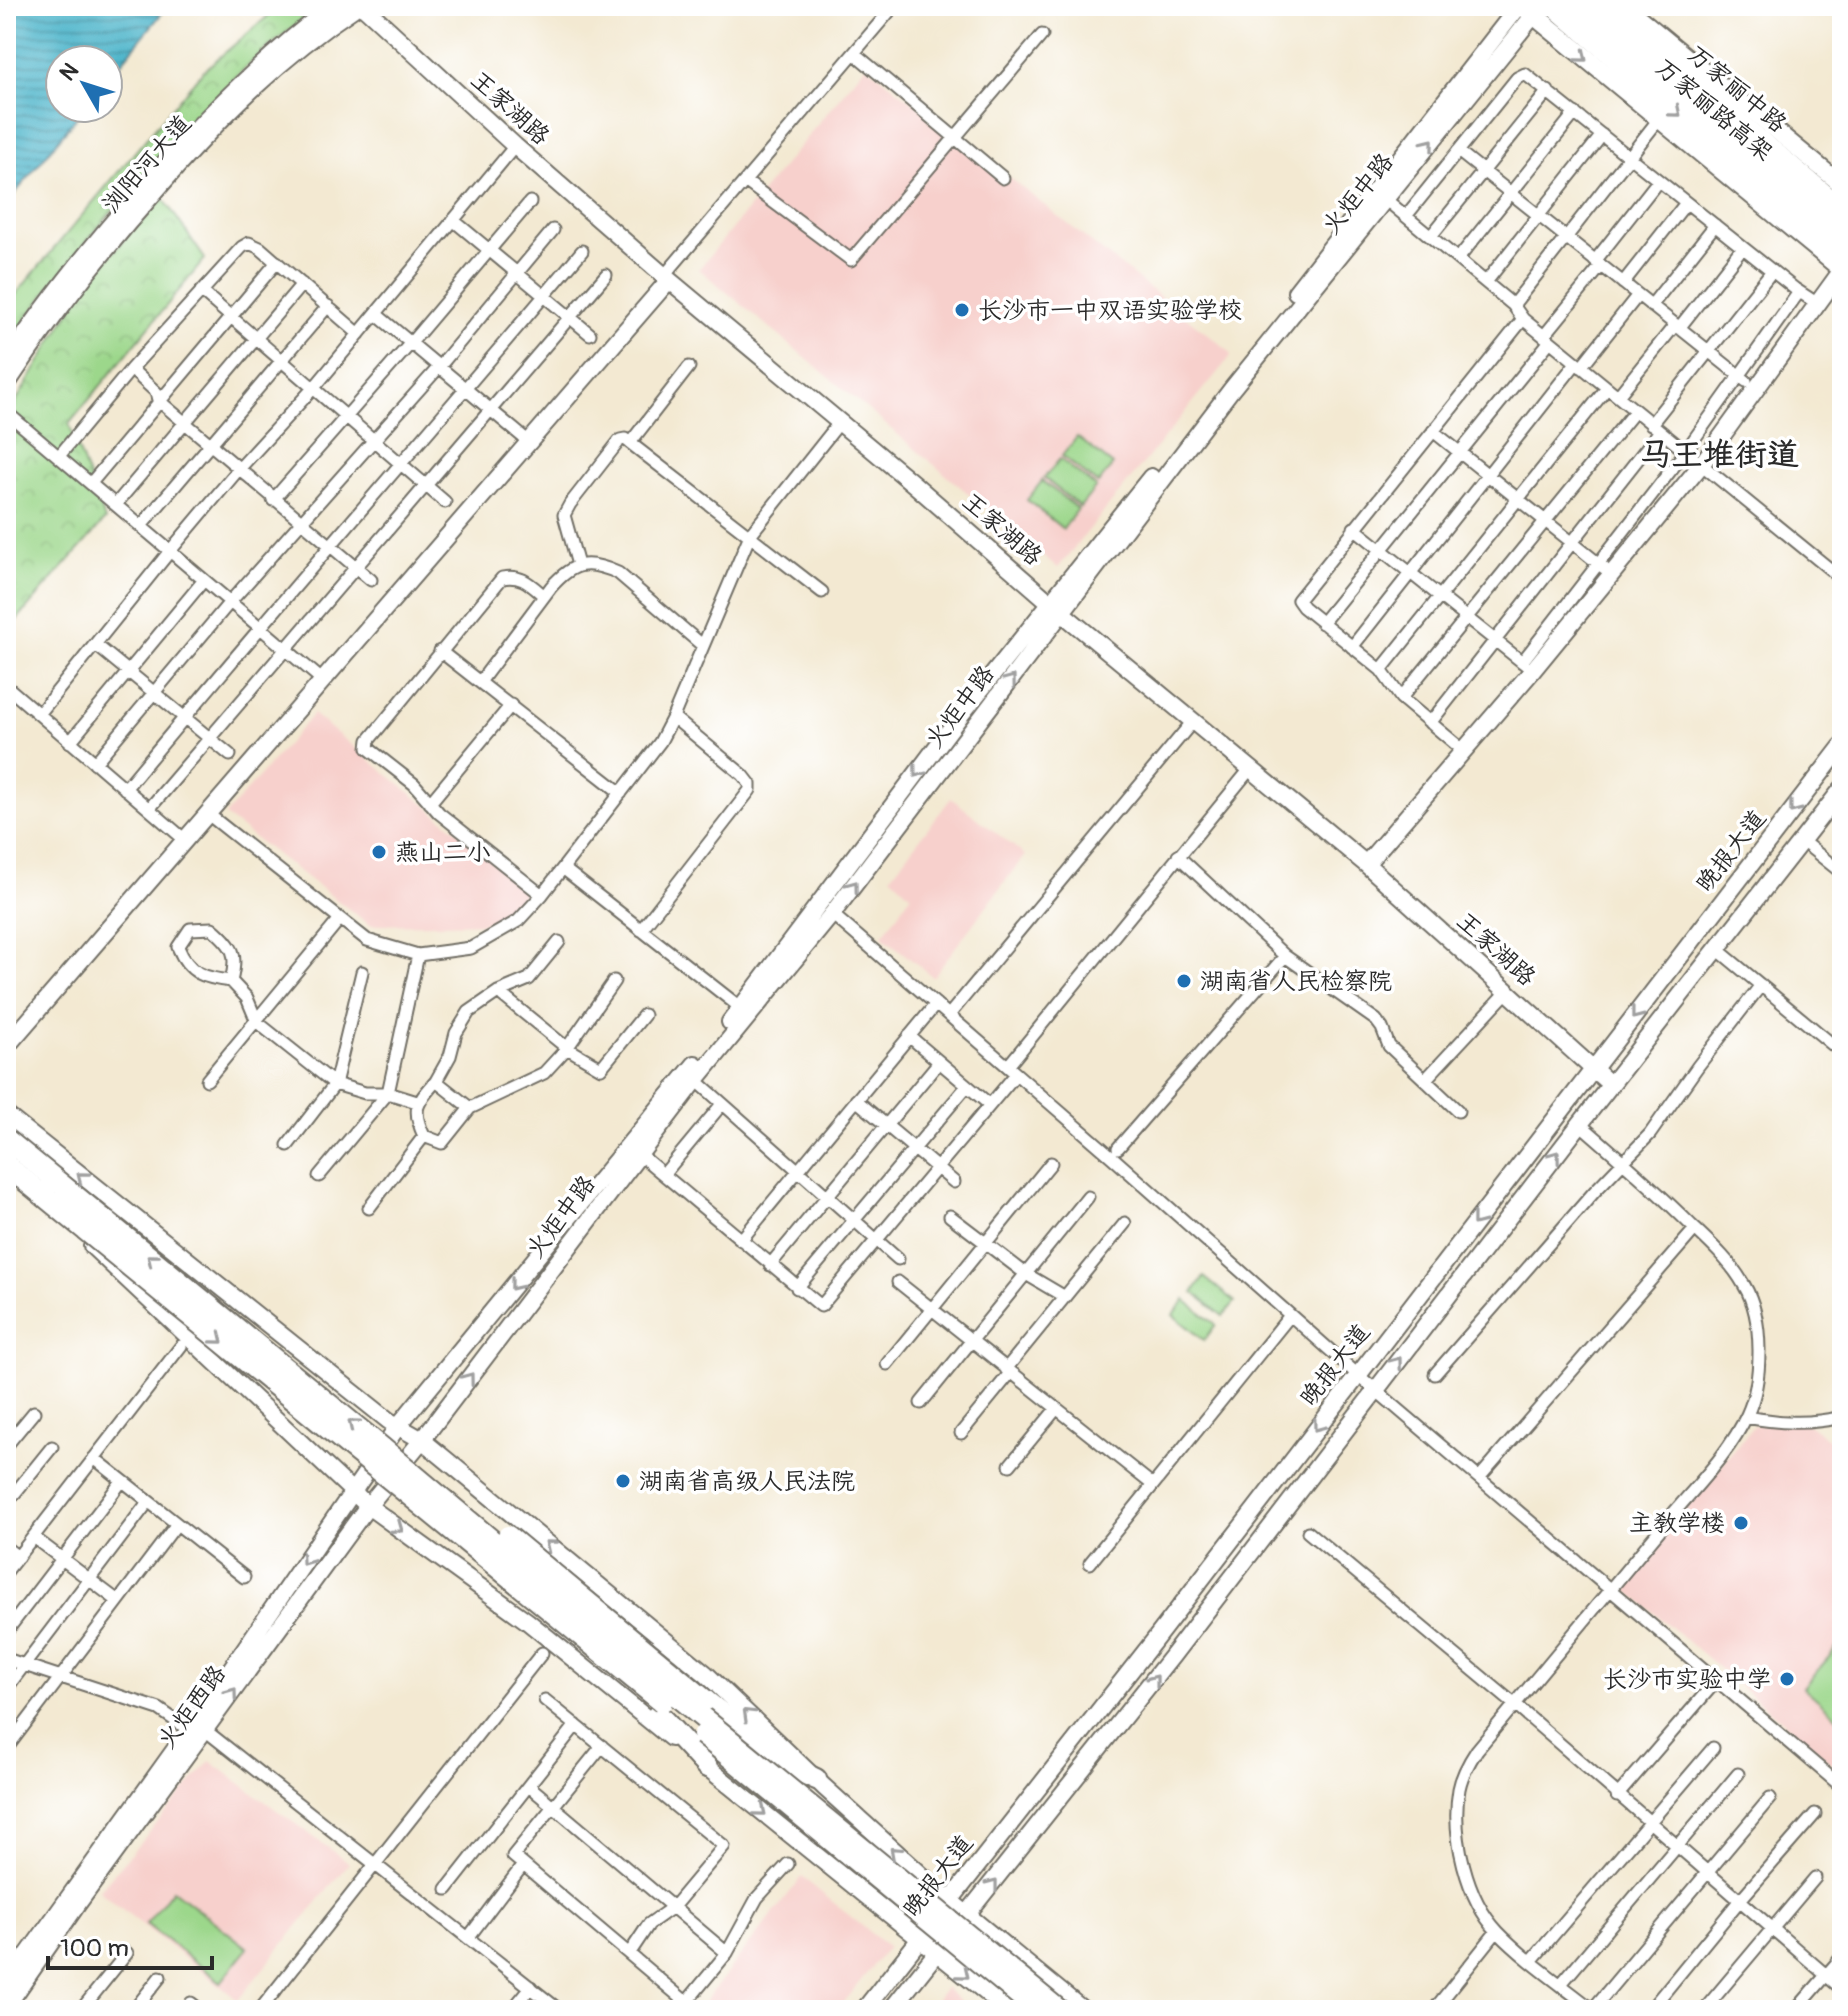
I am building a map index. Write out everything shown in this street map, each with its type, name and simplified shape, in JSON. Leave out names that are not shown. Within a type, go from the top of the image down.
[{"type":"highway","name":"万家丽路高架","points":[[1554,6],[1842,252]]},
{"type":"highway","name":"万家丽路高架","points":[[1583,6],[1842,226]]},
{"type":"highway","points":[[6,1139],[1059,2010]]},
{"type":"highway","points":[[6,1165],[1037,2010]]},
{"type":"highway","points":[[380,1446],[425,1467],[705,1700],[788,1766],[816,1779]]},
{"type":"highway","points":[[373,1466],[411,1509],[658,1714],[707,1767]]},
{"type":"main road","name":"万家丽中路","points":[[1602,6],[1842,208]]},
{"type":"main road","points":[[1529,9],[1842,269]]},
{"type":"street","name":"浏阳河大道","points":[[6,363],[69,275],[206,116],[261,65],[333,6]]},
{"type":"street","name":"浏阳河大道","points":[[6,385],[77,282],[214,124],[270,72],[357,6]]},
{"type":"street","name":"王家湖路","points":[[363,6],[515,146],[666,278],[915,485],[1056,609],[1366,864],[1611,1085]]},
{"type":"street","points":[[6,1047],[529,442],[894,6]]},
{"type":"street","points":[[1625,6],[1842,185]]},
{"type":"street","points":[[564,869],[746,1011],[963,712],[1056,609],[1529,9]]},
{"type":"street","name":"火炬中路","points":[[422,1440],[746,1011],[832,914],[1056,609],[1385,199],[1529,9]]},
{"type":"street","points":[[745,181],[851,260],[1042,35]]},
{"type":"street","points":[[854,53],[1003,178]]},
{"type":"street","points":[[1406,216],[1522,75],[1529,76],[1742,248],[1818,304]]},
{"type":"street","points":[[1431,236],[1548,91]]},
{"type":"street","points":[[1458,259],[1575,113]]},
{"type":"street","points":[[1513,305],[1659,119]]},
{"type":"street","points":[[1486,282],[1602,135]]},
{"type":"street","points":[[39,714],[170,551],[238,470],[313,389],[515,146]]},
{"type":"street","points":[[1458,151],[1756,389]]},
{"type":"street","points":[[1322,623],[1460,453],[1547,339],[1658,181]]},
{"type":"street","points":[[1385,199],[1513,305],[1523,319],[1547,339],[1842,579]]},
{"type":"street","points":[[273,500],[530,202]]},
{"type":"street","points":[[1623,283],[1686,203]]},
{"type":"street","points":[[453,220],[590,334]]},
{"type":"street","points":[[1651,306],[1715,225]]},
{"type":"street","points":[[95,763],[230,602],[439,367],[553,230]]},
{"type":"street","points":[[59,456],[131,369],[249,243],[277,262],[359,334]]},
{"type":"street","points":[[1618,396],[1742,248]]},
{"type":"street","points":[[125,789],[259,626],[466,390],[582,251]]},
{"type":"street","points":[[91,483],[277,262]]},
{"type":"street","points":[[1366,864],[1464,751],[1527,666],[1606,570],[1701,465],[1842,269]]},
{"type":"street","points":[[1430,723],[1574,543],[1709,351],[1772,271]]},
{"type":"street","points":[[149,809],[606,275]]},
{"type":"street","points":[[116,504],[302,284]]},
{"type":"street","points":[[201,291],[445,502]]},
{"type":"street","points":[[1606,570],[1799,292]]},
{"type":"street","points":[[1352,647],[1638,295]]},
{"type":"street","points":[[141,526],[328,306]]},
{"type":"street","points":[[376,314],[529,442]]},
{"type":"street","points":[[1464,751],[1401,698],[1381,670],[1300,605],[1298,600],[1523,319]]},
{"type":"street","points":[[630,443],[689,367]]},
{"type":"street","points":[[131,369],[156,392],[158,400],[209,445],[371,580]]},
{"type":"street","points":[[1381,670],[1607,388]]},
{"type":"street","points":[[1401,698],[1635,411]]},
{"type":"street","points":[[6,412],[322,680]]},
{"type":"street","points":[[208,814],[367,940],[418,955],[471,948],[518,921],[564,869],[660,742],[750,535],[839,423]]},
{"type":"street","points":[[1433,431],[1606,570]]},
{"type":"street","points":[[578,565],[564,515],[620,440],[630,443],[822,592]]},
{"type":"street","points":[[1354,528],[1527,666]]},
{"type":"street","points":[[480,682],[562,574],[578,565],[604,567],[618,573],[702,645]]},
{"type":"street","points":[[542,895],[368,748],[369,740],[502,578],[514,575],[544,596]]},
{"type":"street","points":[[70,742],[204,580]]},
{"type":"street","points":[[96,645],[230,755]]},
{"type":"street","points":[[440,651],[621,793]]},
{"type":"street","points":[[6,686],[185,840]]},
{"type":"street","points":[[430,803],[511,705]]},
{"type":"street","points":[[641,930],[750,790],[750,784],[743,775],[673,717]]},
{"type":"street","points":[[949,1015],[1194,720]]},
{"type":"street","name":"晚报大道","points":[[864,2010],[1153,1642],[1842,746]]},
{"type":"street","points":[[639,1154],[815,1303],[821,1306],[826,1303],[990,1105],[1012,1070],[1178,856],[1246,774]]},
{"type":"street","name":"晚报大道","points":[[891,2010],[1182,1644],[1580,1124],[1842,789]]},
{"type":"street","points":[[1802,841],[1842,873]]},
{"type":"street","points":[[1178,856],[1285,956],[1376,1020],[1389,1046],[1458,1111]]},
{"type":"street","points":[[832,914],[1358,1375],[1842,1787]]},
{"type":"street","points":[[207,1080],[339,920]]},
{"type":"street","points":[[231,981],[236,961],[227,941],[212,928],[190,929],[178,947],[185,964],[206,978],[231,981],[247,998],[257,1022],[335,1084],[365,1093],[388,1093],[417,1102]]},
{"type":"street","points":[[559,942],[529,979],[498,992],[469,1012],[456,1033],[450,1056],[436,1081],[417,1102],[417,1120],[424,1136],[442,1143],[470,1108],[544,1073],[567,1048],[614,981]]},
{"type":"street","points":[[1717,949],[1839,1050]]},
{"type":"street","points":[[319,1176],[388,1093],[418,955]]},
{"type":"street","points":[[1118,1148],[1285,956]]},
{"type":"street","points":[[288,1145],[335,1084],[362,972]]},
{"type":"street","points":[[1435,1374],[1595,1191],[1650,1134],[1761,985]]},
{"type":"street","points":[[498,992],[567,1048],[601,1068],[644,1015]]},
{"type":"street","points":[[1426,1079],[1507,992]]},
{"type":"street","points":[[741,1240],[936,1004]]},
{"type":"street","name":"火炬西路","points":[[6,2007],[197,1730],[398,1426],[746,1011]]},
{"type":"street","points":[[909,1036],[990,1105]]},
{"type":"street","points":[[770,1265],[939,1062]]},
{"type":"street","points":[[696,1080],[898,1259]]},
{"type":"street","points":[[436,1081],[470,1108]]},
{"type":"street","points":[[797,1288],[967,1086]]},
{"type":"street","points":[[856,1100],[954,1182]]},
{"type":"street","points":[[664,1174],[722,1104]]},
{"type":"street","points":[[6,1115],[398,1426],[422,1440],[706,1674],[949,1900],[1083,2010]]},
{"type":"street","points":[[1580,1124],[1724,1257],[1746,1287],[1756,1322],[1758,1372],[1746,1417],[1722,1454],[1514,1704],[1466,1767],[1459,1790],[1461,1860],[1475,1898],[1497,1931],[1592,2010],[1770,1798]]},
{"type":"street","points":[[369,1208],[424,1136]]},
{"type":"street","points":[[887,1364],[1051,1163]]},
{"type":"street","points":[[6,1178],[91,1245],[368,1506],[527,1621],[1008,2010]]},
{"type":"street","points":[[921,1403],[1088,1197]]},
{"type":"street","points":[[950,1216],[1026,1274],[1065,1297]]},
{"type":"street","points":[[961,1433],[1125,1223]]},
{"type":"street","points":[[1479,1478],[1695,1229]]},
{"type":"street","points":[[898,1282],[1153,1485]]},
{"type":"street","points":[[1090,1563],[1288,1318]]},
{"type":"street","points":[[6,1572],[181,1346]]},
{"type":"street","points":[[1010,1465],[1056,1409]]},
{"type":"street","points":[[6,1446],[34,1412]]},
{"type":"street","points":[[1746,1417],[1788,1424],[1816,1423],[1842,1417]]},
{"type":"street","name":"火炬西路","points":[[6,1985],[197,1730],[422,1440]]},
{"type":"street","points":[[6,1504],[52,1447]]},
{"type":"street","points":[[94,1458],[244,1577]]},
{"type":"street","points":[[6,1632],[122,1481]]},
{"type":"street","points":[[6,1689],[148,1502]]},
{"type":"street","points":[[6,1749],[176,1525]]},
{"type":"street","points":[[1308,1532],[1514,1704],[1842,1989]]},
{"type":"street","points":[[33,1537],[118,1601]]},
{"type":"street","points":[[6,1548],[18,1557]]},
{"type":"street","points":[[260,2010],[542,1653]]},
{"type":"street","points":[[6,1659],[159,1709],[197,1730],[377,1865],[559,2010]]},
{"type":"street","points":[[1617,1796],[1717,1680]]},
{"type":"street","points":[[545,1700],[724,1846],[673,1907],[649,1924],[629,1954]]},
{"type":"street","points":[[447,1889],[576,1725]]},
{"type":"street","points":[[602,1746],[513,1856],[629,1954],[683,2006],[727,1953],[757,1898],[788,1864]]},
{"type":"street","points":[[1532,1960],[1713,1748]]},
{"type":"street","points":[[1561,1984],[1738,1774]]},
{"type":"street","points":[[529,1786],[727,1953]]},
{"type":"street","points":[[1650,2010],[1815,1814]]},
{"type":"street","points":[[468,1938],[523,1865]]},
{"type":"street","points":[[1704,2010],[1815,1878]]},
{"type":"street","points":[[1434,2010],[1497,1931]]},
{"type":"street","points":[[82,2009],[127,1953]]},
{"type":"street","points":[[1796,2010],[1842,1957]]},
{"type":"street","points":[[134,2010],[160,1977]]},
{"type":"street","points":[[512,2010],[531,1987]]},
{"type":"shaded area","name":"长沙市一中双语实验学校","points":[[866,65],[1229,351],[1231,356],[1058,568],[699,269]]},
{"type":"shaded area","name":"燕山二小","points":[[313,714],[529,889],[494,923],[370,925],[225,816]]},
{"type":"shaded area","points":[[951,798],[1025,855],[933,977],[882,936],[911,895],[891,876]]},
{"type":"shaded area","name":"长沙市实验中学","points":[[1800,1421],[1842,1451],[1842,1772],[1622,1586],[1754,1425]]},
{"type":"shaded area","points":[[210,1761],[349,1863],[238,2000],[99,1891]]},
{"type":"shaded area","points":[[802,1877],[888,1947],[837,2010],[698,2010]]},
{"type":"shaded area","points":[[945,1988],[971,2010],[929,2010]]},
{"type":"green space","points":[[280,6],[318,6],[245,68],[173,142],[59,276],[6,347],[6,306],[202,72]]},
{"type":"green space","points":[[161,195],[205,259],[69,424],[105,520],[6,632],[6,418],[84,288]]},
{"type":"green space","points":[[1077,437],[1113,465],[1098,484],[1062,456]]},
{"type":"green space","points":[[1060,459],[1096,487],[1080,507],[1044,478]]},
{"type":"green space","points":[[1042,481],[1078,509],[1063,529],[1027,500]]},
{"type":"green space","points":[[1204,1277],[1235,1302],[1223,1316],[1193,1292]]},
{"type":"green space","points":[[1185,1300],[1216,1325],[1204,1340],[1173,1315]]},
{"type":"green space","points":[[1842,1642],[1842,1721],[1803,1687]]},
{"type":"green space","points":[[173,1890],[248,1948],[221,1982],[146,1924]]},
{"type":"water","points":[[6,6],[168,6],[124,60],[124,44],[44,44],[44,124],[71,124],[6,205]]},
{"type":"place","name":"长沙市一中双语实验学校","points":[[962,310]]},
{"type":"place","name":"燕山二小","points":[[379,852]]},
{"type":"place","name":"湖南省人民检察院","points":[[1184,981]]},
{"type":"place","name":"湖南省高级人民法院","points":[[623,1481]]},
{"type":"place","name":"主教学楼","points":[[1741,1523]]},
{"type":"place","name":"长沙市实验中学","points":[[1787,1679]]},
{"type":"district","name":"马王堆街道","points":[[1719,455]]}]
